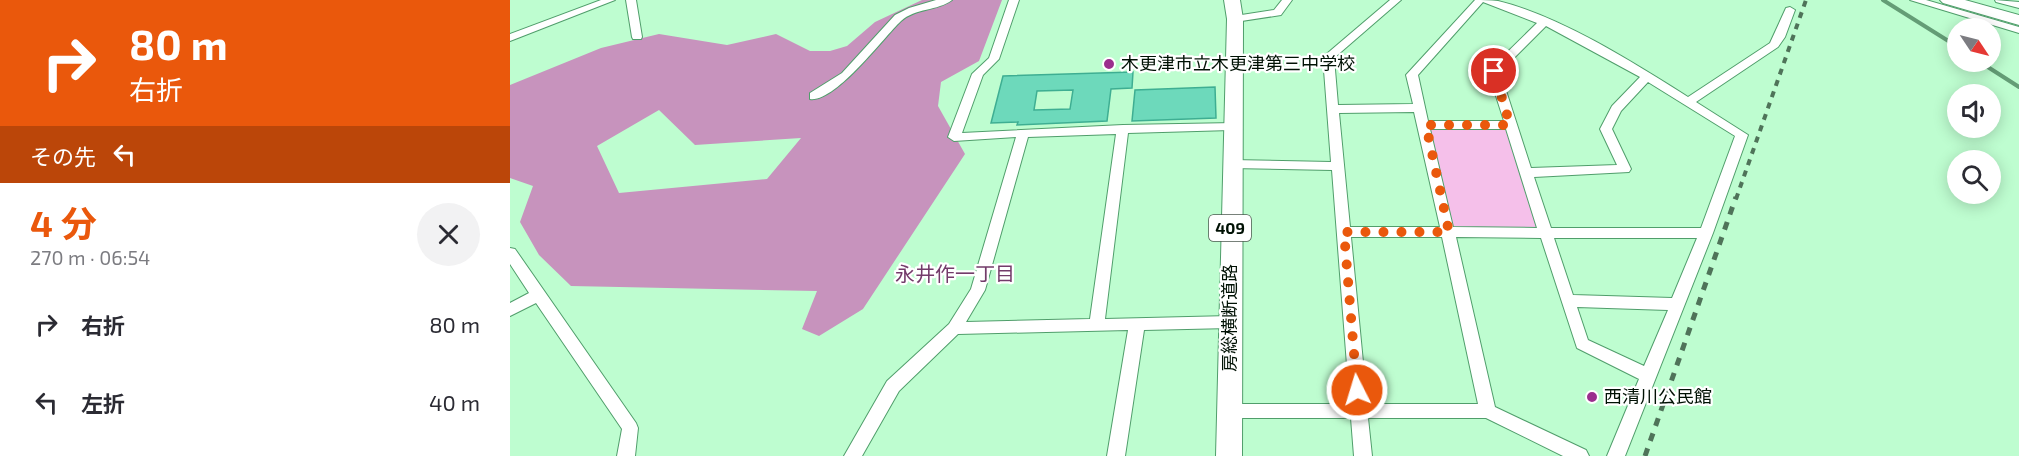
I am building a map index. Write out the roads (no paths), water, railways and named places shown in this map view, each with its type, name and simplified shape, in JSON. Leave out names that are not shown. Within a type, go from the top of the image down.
[{"type":"highway","points":[[1947,0],[2019,14]]},
{"type":"highway","points":[[1970,3],[2019,20]]},
{"type":"highway","name":"房総横断道路","points":[[1229,456],[1234,10]]},
{"type":"street","points":[[510,38],[610,0]]},
{"type":"street","points":[[631,0],[637,37]]},
{"type":"street","points":[[814,96],[837,83],[899,17],[913,10],[947,0]]},
{"type":"street","points":[[1014,0],[994,58],[978,74],[954,137],[1232,126]]},
{"type":"street","points":[[1234,10],[1277,13],[1287,0]]},
{"type":"street","points":[[1363,456],[1328,57],[1396,0]]},
{"type":"street","points":[[1480,0],[1412,75],[1426,125],[1488,411]]},
{"type":"street","points":[[1486,0],[1521,10],[1648,76],[1742,135],[1706,233],[1616,456]]},
{"type":"street","points":[[1915,0],[2019,30]]},
{"type":"street","points":[[2000,0],[2019,5]]},
{"type":"street","points":[[1688,102],[1773,45],[1780,37],[1790,10]]},
{"type":"street","points":[[1544,22],[1494,71],[1510,125],[1582,344],[1649,376]]},
{"type":"street","points":[[1526,173],[1625,169],[1606,129],[1616,109],[1648,76]]},
{"type":"street","points":[[1333,109],[1421,108]]},
{"type":"street","points":[[1426,125],[1510,125]]},
{"type":"street","points":[[1097,325],[1123,129]]},
{"type":"street","points":[[852,456],[893,386],[954,328],[978,290],[1023,133]]},
{"type":"street","points":[[1231,164],[1338,166]]},
{"type":"street","points":[[1344,232],[1706,233]]},
{"type":"street","points":[[510,254],[630,428],[626,456]]},
{"type":"street","points":[[510,310],[538,295]]},
{"type":"street","points":[[1568,301],[1678,304]]},
{"type":"street","points":[[954,328],[1230,322]]},
{"type":"street","points":[[1116,456],[1137,324]]},
{"type":"street","points":[[1230,411],[1488,411],[1580,456]]},
{"type":"waterway","points":[[1883,0],[1947,40]]},
{"type":"waterway","points":[[1996,72],[2019,87]]},
{"type":"railway","points":[[1736,199],[1806,0]]},
{"type":"railway","points":[[1645,456],[1736,197]]},
{"type":"place","name":"木更津市立木更津第三中学校","points":[[1109,64]]},
{"type":"place","name":"西清川公民館","points":[[1592,397]]},
{"type":"district","name":"永井作一丁目","points":[[955,274]]}]
